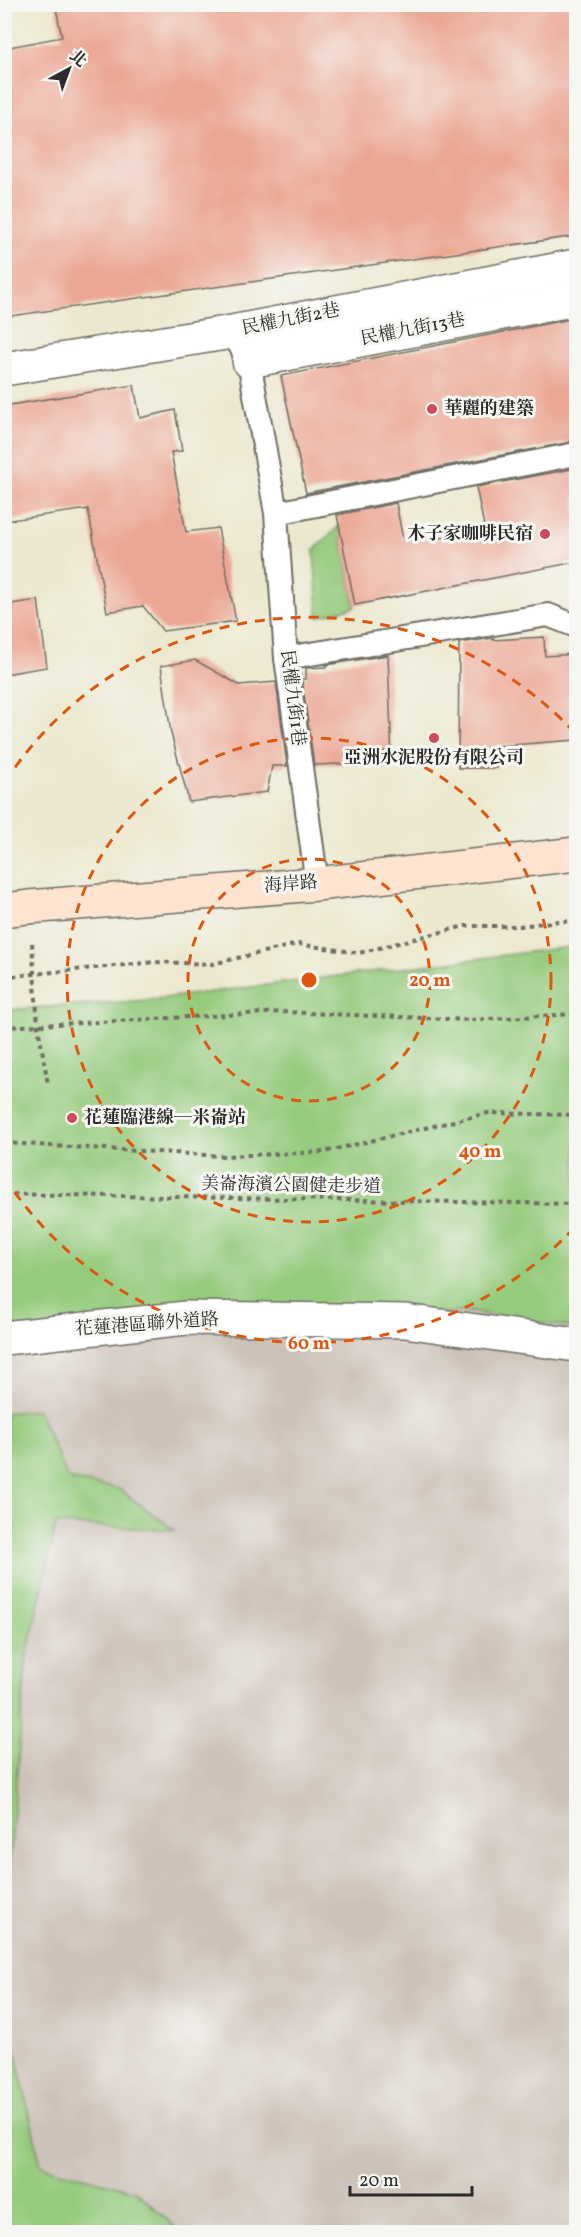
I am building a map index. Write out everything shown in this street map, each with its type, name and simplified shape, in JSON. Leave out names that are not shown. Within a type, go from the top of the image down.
[{"type":"main road","name":"海岸路","points":[[16,908],[317,884],[576,854]]},
{"type":"street","name":"民權九街2巷","points":[[4,369],[232,332],[576,266]]},
{"type":"street","name":"民權九街13巷","points":[[249,361],[576,298]]},
{"type":"street","name":"花蓮港區聯外道路","points":[[4,1338],[186,1318],[405,1321],[576,1345]]},
{"type":"lane","name":"民權九街1巷","points":[[232,332],[249,361],[276,513],[286,658],[317,884]]},
{"type":"lane","points":[[276,513],[576,454]]},
{"type":"lane","points":[[286,658],[548,615],[576,626]]},
{"type":"path","points":[[16,908],[35,974],[38,1026],[48,1084]]},
{"type":"path","points":[[4,976],[155,962],[212,964],[298,944],[359,953],[465,926],[520,926],[559,921],[576,922]]},
{"type":"path","points":[[4,1027],[283,1012],[470,1020],[576,1014]]},
{"type":"path","points":[[4,1143],[224,1156],[324,1152],[488,1113],[576,1115]]},
{"type":"path","name":"美崙海濱公園健走步道","points":[[4,1194],[576,1204]]},
{"type":"shaded area","points":[[462,1307],[576,1323],[576,2232],[5,2232],[5,1315]]},
{"type":"green space","points":[[339,526],[355,607],[318,617],[314,550]]},
{"type":"green space","points":[[576,946],[576,1328],[472,1312],[122,1324],[5,1332],[5,1010],[148,1000]]},
{"type":"green space","points":[[38,1410],[68,1479],[119,1489],[174,1530],[56,1524],[26,1660],[5,1921],[5,1413]]},
{"type":"green space","points":[[5,2005],[41,2166],[136,2191],[180,2232],[5,2232]]},
{"type":"building","points":[[55,4],[576,4],[576,236],[4,317],[4,48],[62,37]]},
{"type":"building","name":"華麗的建築","points":[[576,318],[576,441],[306,493],[281,376]]},
{"type":"building","points":[[134,385],[140,418],[175,410],[182,451],[171,452],[186,532],[218,528],[236,621],[163,631],[143,606],[107,612],[88,509],[4,521],[4,406]]},
{"type":"building","points":[[572,469],[576,493],[576,562],[355,605],[337,515],[396,503],[403,540],[486,535],[476,487]]},
{"type":"building","points":[[38,600],[47,667],[4,674],[4,605]]},
{"type":"building","points":[[544,637],[545,656],[576,654],[576,740],[497,746],[497,768],[458,768],[459,643],[493,638],[493,640]]},
{"type":"building","points":[[388,655],[392,762],[314,765],[302,679],[306,679],[306,668],[326,667],[326,665]]},
{"type":"building","points":[[195,660],[239,685],[276,682],[287,766],[272,766],[267,792],[189,802],[171,733],[161,666]]},
{"type":"place","name":"華麗的建築","points":[[432,409]]},
{"type":"place","name":"木子家咖啡民宿","points":[[545,534]]},
{"type":"place","name":"亞洲水泥股份有限公司","points":[[434,738]]},
{"type":"place","name":"花蓮臨港線─米崙站","points":[[72,1118]]}]
